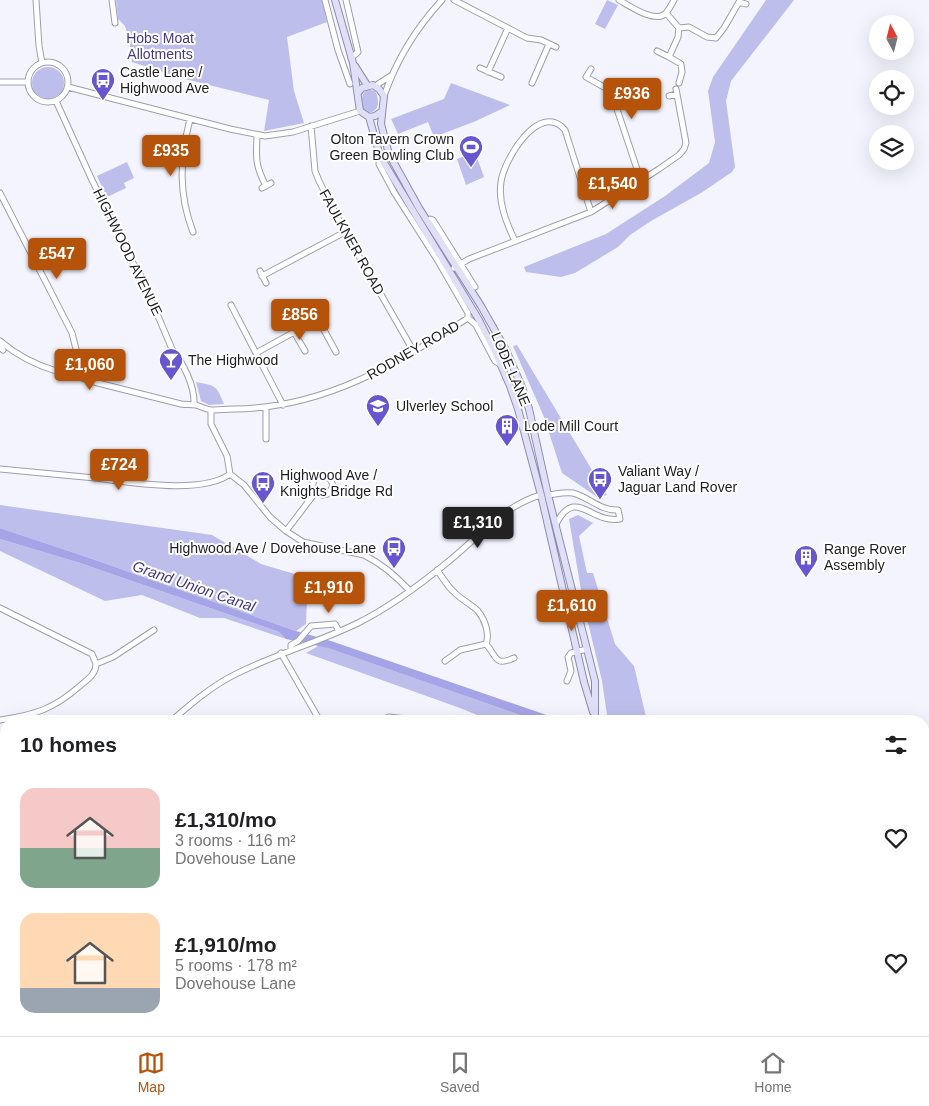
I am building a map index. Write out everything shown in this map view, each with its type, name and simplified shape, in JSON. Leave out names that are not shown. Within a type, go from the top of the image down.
[{"type":"main road","points":[[335,0],[352,60],[360,111],[369,118],[381,112],[384,96],[375,86],[367,86],[358,93]]},
{"type":"main road","points":[[352,60],[367,86]]},
{"type":"main road","name":"LODE LANE","points":[[381,112],[381,124],[389,154],[428,221],[459,265],[506,350],[522,387],[529,409],[584,682],[594,715]]},
{"type":"main road","name":"LODE LANE","points":[[369,118],[380,156],[479,320],[500,364],[518,409],[556,524],[595,681],[596,715]]},
{"type":"street","points":[[36,0],[42,63]]},
{"type":"street","points":[[112,0],[114,23]]},
{"type":"street","points":[[325,0],[338,50],[350,84]]},
{"type":"street","points":[[346,0],[358,52],[352,60]]},
{"type":"street","points":[[384,96],[421,25],[442,0]]},
{"type":"street","points":[[454,0],[526,38],[541,40],[556,47]]},
{"type":"street","points":[[619,0],[652,17],[661,16],[666,13],[674,0]]},
{"type":"street","points":[[679,28],[689,26],[707,37],[716,38],[724,28],[738,1],[746,4]]},
{"type":"street","points":[[666,13],[679,28],[678,37],[669,57]]},
{"type":"street","points":[[488,72],[508,28]]},
{"type":"street","points":[[532,83],[549,44]]},
{"type":"street","points":[[657,51],[681,64],[682,72],[679,83]]},
{"type":"street","points":[[50,62],[62,67],[67,74],[68,88],[64,95],[50,103],[38,100],[29,90],[28,82],[33,69],[42,63],[50,62]]},
{"type":"street","points":[[480,68],[501,77]]},
{"type":"street","points":[[538,68],[544,72]]},
{"type":"street","points":[[591,69],[586,77],[611,91],[641,181]]},
{"type":"street","points":[[375,86],[395,73]]},
{"type":"street","points":[[0,82],[28,82]]},
{"type":"street","points":[[68,88],[257,135],[277,135],[360,111]]},
{"type":"street","points":[[450,270],[515,240],[591,212],[678,155],[686,144],[676,92],[669,96]]},
{"type":"street","name":"HIGHWOOD AVENUE","points":[[56,101],[88,171],[141,276],[172,350],[191,384],[195,397],[194,404]]},
{"type":"street","points":[[190,119],[181,166],[187,212],[193,232]]},
{"type":"street","points":[[515,240],[503,211],[500,194],[501,180],[506,164],[514,149],[532,128],[541,124],[552,122],[561,125],[565,130],[591,212]]},
{"type":"street","name":"FAULKNER ROAD","points":[[311,126],[316,171],[319,181],[345,232],[414,352]]},
{"type":"street","points":[[257,135],[256,164],[266,186]]},
{"type":"street","name":"LODE LANE","points":[[380,156],[379,164],[390,185],[438,261],[468,313],[468,318],[476,325],[496,361],[500,364]]},
{"type":"street","points":[[0,193],[72,333],[78,357],[78,376]]},
{"type":"street","points":[[266,283],[261,274],[345,232]]},
{"type":"street","points":[[459,265],[476,287]]},
{"type":"street","points":[[231,304],[283,405]]},
{"type":"street","points":[[314,309],[336,352]]},
{"type":"street","name":"RODNEY ROAD","points":[[211,410],[266,408],[306,400],[380,371],[468,318]]},
{"type":"street","points":[[256,353],[318,319]]},
{"type":"street","points":[[294,332],[305,351]]},
{"type":"street","points":[[0,341],[18,355],[55,371],[181,404],[194,404],[211,410],[211,424],[227,456],[230,474],[244,485],[261,507],[286,531],[304,542],[364,555],[390,571],[409,590]]},
{"type":"street","points":[[266,408],[266,439]]},
{"type":"street","points":[[0,469],[161,485],[190,485],[221,479],[230,474]]},
{"type":"street","points":[[325,475],[331,480],[333,486],[328,494],[315,493],[312,486],[315,478],[325,475]]},
{"type":"street","points":[[286,531],[315,493]]},
{"type":"street","points":[[177,715],[198,698],[230,677],[281,653],[340,631],[370,616],[437,570],[512,508],[529,499],[545,495],[572,493],[599,507],[618,510],[620,519],[611,520],[578,507],[570,507],[562,512],[556,524]]},
{"type":"street","points":[[437,570],[452,591],[478,611],[488,632],[486,644]]},
{"type":"street","points":[[0,608],[92,654],[96,664],[94,674],[61,701],[39,712],[24,715]]},
{"type":"street","points":[[292,649],[291,645],[298,641],[310,627],[335,624],[340,631]]},
{"type":"street","points":[[96,664],[114,657],[154,630]]},
{"type":"street","points":[[445,661],[460,650],[486,644]]},
{"type":"street","points":[[486,644],[499,662],[511,659],[512,666]]},
{"type":"street","points":[[567,681],[571,671],[568,657],[571,653],[587,649]]},
{"type":"street","points":[[281,653],[317,715]]},
{"type":"street","points":[[452,656],[456,662]]},
{"type":"green space","name":"Hobs Moat Allotments","points":[[116,0],[322,0],[327,22],[287,37],[294,91],[304,123],[264,131],[269,100],[185,79],[132,62],[129,39],[125,26],[118,19]]},
{"type":"green space","points":[[607,0],[618,5],[605,29],[595,24]]},
{"type":"green space","points":[[766,0],[794,0],[731,81],[726,101],[735,167],[732,172],[701,193],[651,221],[630,235],[618,247],[575,273],[561,277],[526,272],[524,267],[606,234],[665,196],[709,163],[715,142],[708,91],[713,77]]},
{"type":"green space","points":[[48,67],[54,68],[59,72],[63,77],[63,89],[59,94],[54,98],[48,99],[42,98],[37,94],[33,89],[32,83],[33,77],[37,72],[42,68]]},
{"type":"green space","points":[[451,83],[510,105],[476,121],[434,137],[428,122],[398,134],[391,119],[444,99]]},
{"type":"green space","points":[[367,89],[375,91],[377,97],[378,106],[372,112],[366,112],[362,107],[363,94]]},
{"type":"green space","name":"Olton Tavern Crown Green Bowling Club","points":[[475,152],[484,177],[466,185],[457,159]]},
{"type":"green space","points":[[127,162],[134,178],[124,183],[126,188],[107,197],[97,176]]},
{"type":"green space","points":[[517,345],[607,495],[597,497],[562,473],[544,417],[513,346]]},
{"type":"green space","points":[[196,382],[215,387],[224,404],[209,405],[201,401]]},
{"type":"green space","points":[[0,505],[212,535],[261,564],[308,578],[306,624],[296,631],[0,528]]},
{"type":"green space","points":[[578,515],[593,523],[579,536],[587,573],[593,573],[615,644],[634,666],[646,715],[607,715],[602,681],[583,602],[569,519]]},
{"type":"green space","points":[[0,539],[80,563],[279,632],[286,639],[224,618],[200,618],[142,595],[105,601],[0,551]]},
{"type":"green space","points":[[320,645],[520,715],[477,715],[306,653]]},
{"type":"shaded area","points":[[0,528],[296,631],[331,641],[547,715],[520,715],[328,648],[286,639],[279,632],[80,563],[0,539]]},
{"type":"place","name":"Castle Lane / Highwood Ave","points":[[103,101]]},
{"type":"place","name":"Olton Tavern Crown Green Bowling Club","points":[[471,168]]},
{"type":"place","name":"The Highwood","points":[[171,381]]},
{"type":"place","name":"Ulverley School","points":[[378,427]]},
{"type":"place","name":"Lode Mill Court","points":[[507,447]]},
{"type":"place","name":"Valiant Way / Jaguar Land Rover","points":[[600,500]]},
{"type":"place","name":"Highwood Ave / Knights Bridge Rd","points":[[263,504]]},
{"type":"place","name":"Highwood Ave / Dovehouse Lane","points":[[394,569]]},
{"type":"place","name":"Range Rover Assembly","points":[[806,578]]},
{"type":"water label","name":"Grand Union Canal","points":[[194,586]]}]
